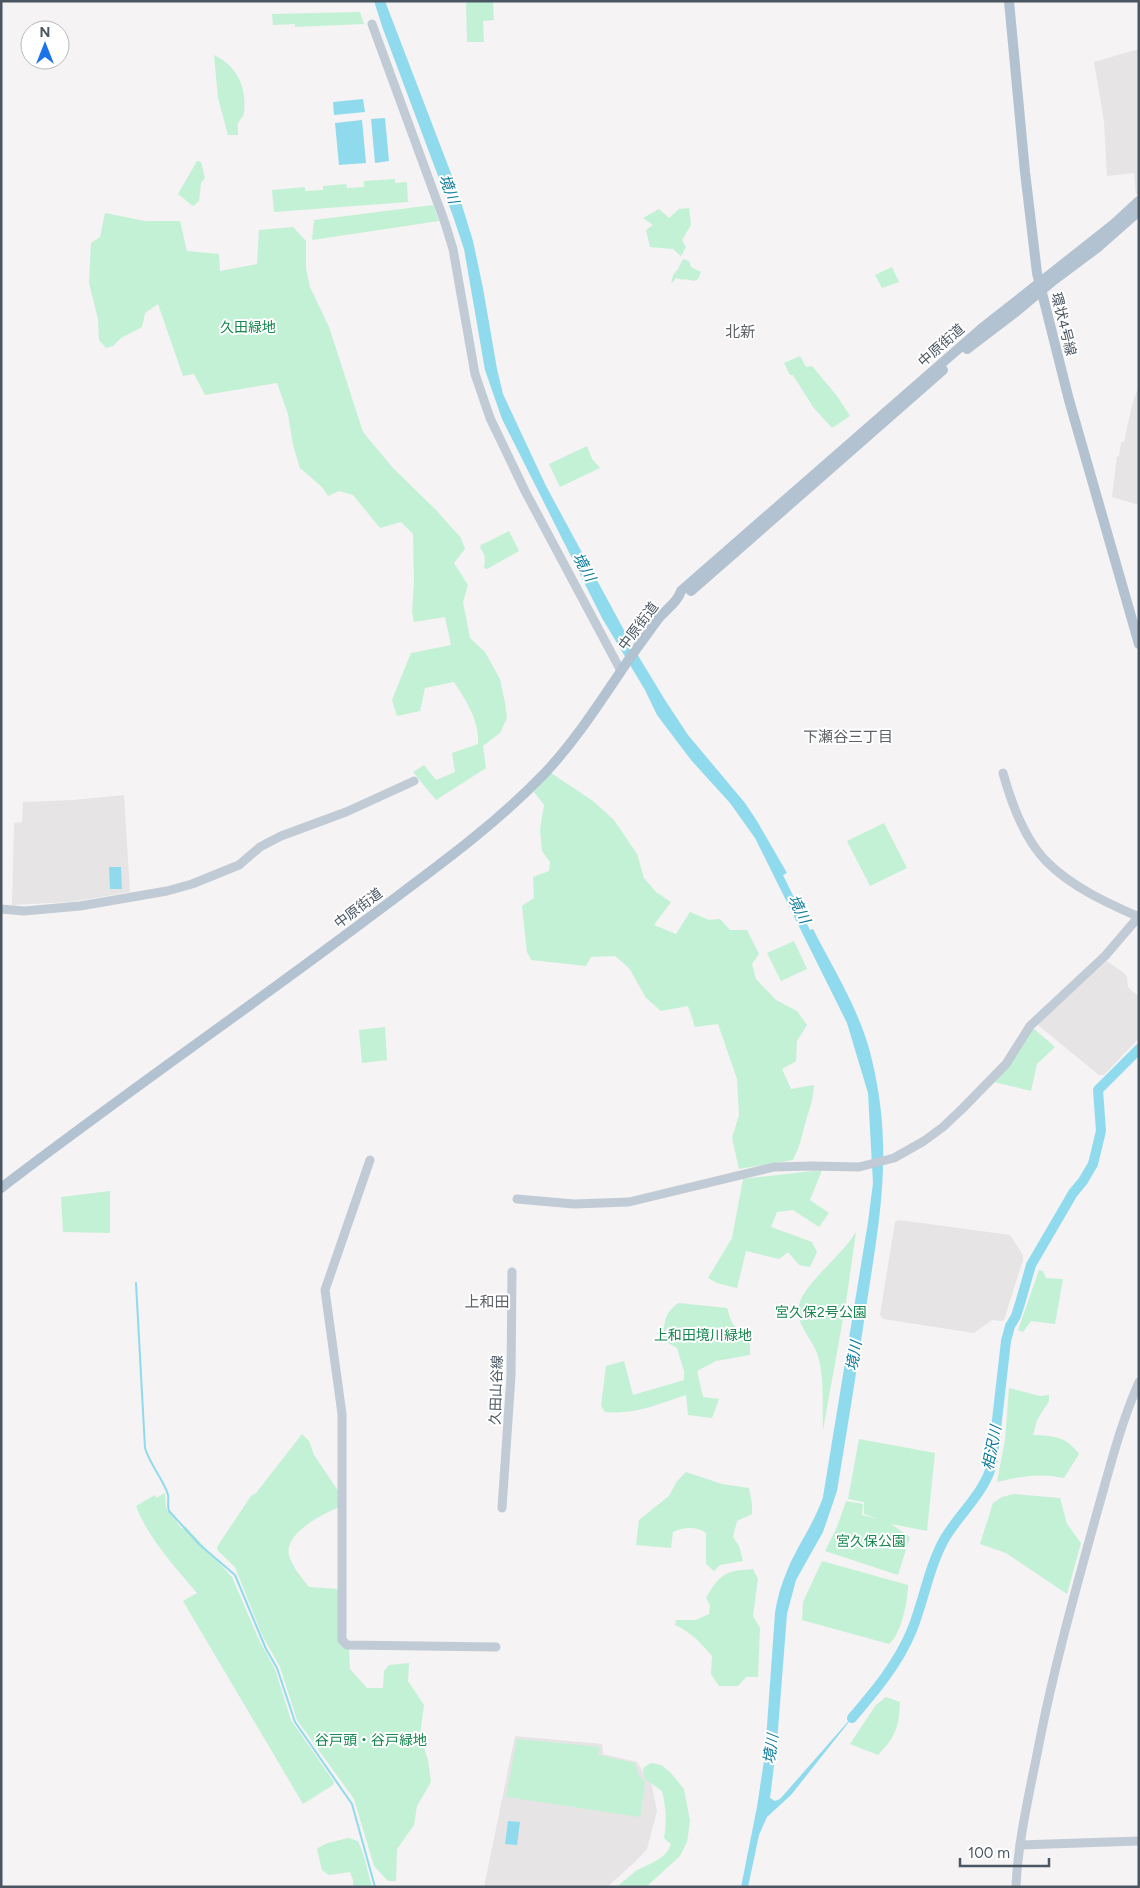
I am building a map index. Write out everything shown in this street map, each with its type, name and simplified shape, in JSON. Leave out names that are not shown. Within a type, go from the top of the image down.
[{"type":"main road","name":"環状4号線","points":[[1009,1],[1025,172],[1040,286],[1069,400],[1139,644]]},
{"type":"main road","name":"中原街道","points":[[1040,286],[1139,202]]},
{"type":"main road","name":"中原街道","points":[[1,1188],[122,1097],[267,994],[472,839],[532,786],[558,759],[582,729],[659,618],[679,596],[681,591],[975,334],[1040,286],[1097,248],[1139,211]]},
{"type":"street","points":[[372,24],[453,249],[476,374],[490,418],[534,509],[622,669]]},
{"type":"street","points":[[517,1199],[574,1204],[629,1202],[774,1167],[865,1166],[892,1159],[924,1141],[943,1127],[995,1076],[1012,1056],[1030,1026],[1105,956],[1139,918],[1094,896],[1046,861],[1021,823],[1003,773]]},
{"type":"street","points":[[1,909],[24,911],[80,906],[158,893],[192,884],[239,865],[260,847],[281,836],[340,814],[414,781]]},
{"type":"street","points":[[370,1160],[325,1290],[342,1414],[342,1640],[347,1645],[496,1647]]},
{"type":"street","name":"久田山谷線","points":[[502,1508],[511,1376],[512,1272]]},
{"type":"street","points":[[1016,1887],[1017,1859],[1066,1620],[1113,1453],[1139,1382]]},
{"type":"street","points":[[1020,1845],[1139,1841]]},
{"type":"shaded area","points":[[1139,49],[1139,193],[1136,195],[1134,173],[1107,176],[1104,121],[1094,62]]},
{"type":"shaded area","points":[[1139,385],[1139,505],[1112,497],[1117,456],[1119,457],[1121,442],[1124,442],[1132,405]]},
{"type":"shaded area","points":[[124,795],[130,892],[71,902],[12,905],[14,823],[22,822],[23,802]]},
{"type":"shaded area","points":[[1107,961],[1124,973],[1127,977],[1128,987],[1139,997],[1139,1038],[1104,1075],[1099,1075],[1039,1026],[1038,1023]]},
{"type":"shaded area","points":[[899,1220],[1010,1235],[1023,1255],[1023,1260],[1004,1320],[992,1320],[974,1333],[883,1319],[880,1315],[895,1222]]},
{"type":"shaded area","points":[[515,1736],[602,1744],[603,1754],[637,1762],[652,1786],[657,1811],[647,1849],[607,1887],[484,1887]]},
{"type":"green space","points":[[466,1],[493,1],[494,20],[483,21],[484,42],[467,42]]},
{"type":"green space","points":[[360,12],[364,24],[295,27],[295,24],[273,25],[272,14]]},
{"type":"green space","points":[[214,55],[229,65],[239,78],[242,86],[245,103],[243,116],[238,123],[238,135],[228,135],[218,98]]},
{"type":"green space","points":[[197,161],[201,162],[205,178],[201,183],[199,201],[193,206],[178,194]]},
{"type":"green space","points":[[395,179],[395,183],[407,182],[408,202],[274,212],[272,190],[305,187],[305,191],[323,190],[323,186],[346,184],[347,188],[364,187],[364,181]]},
{"type":"green space","points":[[433,205],[439,221],[312,240],[314,220]]},
{"type":"green space","points":[[689,208],[691,225],[682,240],[686,247],[681,256],[673,249],[650,247],[646,230],[653,225],[643,218],[659,209],[669,218],[679,209]]},
{"type":"green space","name":"久田緑地","points":[[105,213],[145,221],[180,221],[187,251],[219,254],[220,271],[257,264],[259,230],[293,227],[306,241],[306,268],[310,287],[329,327],[363,432],[393,468],[436,510],[461,538],[465,549],[454,563],[468,585],[463,602],[470,638],[485,652],[500,679],[507,718],[500,733],[483,746],[486,768],[436,800],[413,772],[424,765],[436,780],[455,772],[452,753],[478,744],[478,736],[471,712],[454,682],[425,688],[420,711],[397,716],[392,700],[411,653],[451,645],[445,617],[414,622],[412,612],[414,583],[413,534],[401,522],[380,528],[353,495],[339,491],[328,496],[322,487],[300,468],[293,445],[288,414],[277,383],[205,395],[194,374],[183,376],[158,304],[145,313],[142,327],[121,338],[113,346],[106,348],[99,340],[98,319],[89,283],[91,243],[100,237]]},
{"type":"green space","points":[[683,259],[689,261],[691,267],[701,272],[698,279],[694,281],[676,278],[671,284],[673,275]]},
{"type":"green space","points":[[892,267],[899,282],[882,288],[875,275]]},
{"type":"green space","points":[[800,356],[806,367],[812,366],[837,396],[850,416],[832,428],[813,407],[793,375],[790,375],[784,363]]},
{"type":"green space","points":[[587,446],[592,459],[600,468],[560,487],[549,464]]},
{"type":"green space","points":[[509,531],[519,551],[487,569],[484,568],[485,557],[480,548],[481,545]]},
{"type":"green space","points":[[551,773],[593,801],[614,820],[637,854],[644,878],[656,892],[671,902],[654,925],[676,934],[690,912],[709,920],[720,919],[730,930],[747,930],[759,954],[752,964],[756,979],[776,1000],[797,1011],[807,1025],[797,1041],[796,1061],[782,1069],[791,1089],[814,1085],[811,1104],[793,1160],[739,1169],[732,1138],[739,1115],[737,1079],[718,1024],[695,1027],[688,1006],[661,1011],[646,998],[629,968],[615,956],[591,957],[586,966],[531,960],[527,952],[522,906],[534,898],[533,877],[549,871],[550,862],[542,851],[540,830],[544,805],[534,792]]},
{"type":"green space","points":[[884,823],[907,868],[870,886],[847,841]]},
{"type":"green space","points":[[794,941],[807,969],[781,981],[767,953]]},
{"type":"green space","points":[[385,1027],[387,1060],[362,1063],[359,1030]]},
{"type":"green space","points":[[1033,1028],[1055,1047],[1037,1064],[1031,1091],[994,1082]]},
{"type":"green space","points":[[822,1170],[810,1200],[829,1213],[819,1227],[793,1210],[777,1212],[771,1227],[812,1242],[817,1252],[810,1267],[799,1265],[788,1252],[779,1259],[746,1251],[737,1288],[717,1283],[708,1278],[732,1238],[743,1179]]},
{"type":"green space","points":[[110,1191],[110,1233],[63,1232],[61,1197]]},
{"type":"green space","name":"宮久保2号公園","points":[[856,1232],[846,1302],[823,1430],[820,1362],[814,1346],[802,1326],[798,1313],[799,1305],[808,1288]]},
{"type":"green space","points":[[1039,1270],[1043,1271],[1046,1278],[1063,1279],[1055,1324],[1031,1321],[1023,1332],[1018,1330]]},
{"type":"green space","name":"上和田境川緑地","points":[[679,1303],[727,1308],[733,1324],[746,1336],[750,1343],[750,1355],[716,1361],[697,1371],[703,1397],[719,1399],[712,1418],[688,1415],[686,1395],[636,1410],[605,1412],[601,1406],[606,1366],[624,1361],[633,1395],[684,1380],[684,1371],[677,1348],[663,1340],[668,1314]]},
{"type":"green space","points":[[1009,1388],[1040,1396],[1049,1395],[1049,1401],[1037,1420],[1033,1435],[1064,1440],[1079,1454],[1064,1478],[1030,1476],[997,1482],[1005,1440]]},
{"type":"green space","name":"谷戸頭・谷戸緑地","points":[[302,1434],[309,1441],[314,1455],[339,1492],[339,1507],[306,1525],[292,1539],[289,1555],[292,1564],[309,1587],[339,1589],[340,1638],[349,1649],[350,1669],[367,1688],[383,1688],[384,1671],[389,1665],[409,1663],[408,1681],[424,1705],[420,1735],[428,1760],[431,1782],[417,1806],[414,1825],[397,1849],[396,1881],[388,1881],[374,1866],[354,1799],[297,1720],[280,1667],[262,1635],[235,1567],[218,1551],[217,1547],[251,1496],[256,1493]]},
{"type":"green space","name":"宮久保公園","points":[[859,1439],[935,1453],[927,1531],[891,1524],[910,1537],[898,1575],[825,1551],[837,1527],[846,1501],[863,1504],[862,1515],[878,1519],[864,1514],[864,1502],[848,1499]]},
{"type":"green space","points":[[686,1472],[722,1484],[749,1488],[752,1514],[737,1521],[733,1537],[739,1546],[743,1561],[720,1565],[714,1571],[706,1564],[706,1533],[694,1528],[685,1528],[673,1532],[671,1548],[636,1545],[639,1520],[669,1496],[677,1481]]},
{"type":"green space","name":"谷戸頭・谷戸緑地","points":[[165,1493],[166,1508],[182,1529],[185,1526],[232,1577],[259,1640],[275,1669],[291,1720],[334,1782],[333,1785],[303,1804],[183,1601],[197,1593],[163,1552],[141,1518],[136,1506],[155,1495],[156,1498]]},
{"type":"green space","points":[[1014,1494],[1060,1498],[1067,1524],[1081,1543],[1067,1594],[1006,1553],[980,1544],[993,1503],[1002,1497]]},
{"type":"green space","points":[[822,1561],[908,1585],[907,1599],[900,1625],[889,1644],[802,1620],[803,1602]]},
{"type":"green space","points":[[753,1569],[758,1579],[753,1616],[760,1628],[758,1677],[746,1677],[738,1686],[719,1686],[711,1674],[712,1656],[695,1638],[675,1625],[676,1620],[696,1620],[709,1614],[710,1605],[706,1598],[715,1583],[730,1572]]},
{"type":"green space","points":[[886,1697],[900,1702],[899,1719],[895,1732],[888,1743],[878,1755],[850,1744],[876,1705]]},
{"type":"green space","points":[[517,1739],[600,1747],[598,1755],[635,1763],[638,1774],[645,1782],[640,1817],[506,1797]]},
{"type":"green space","points":[[651,1763],[661,1765],[670,1772],[684,1789],[690,1821],[687,1842],[680,1856],[646,1887],[617,1887],[636,1871],[665,1854],[671,1844],[664,1838],[666,1814],[662,1791],[645,1779],[643,1768]]},
{"type":"green space","points":[[348,1838],[358,1841],[372,1887],[353,1887],[350,1872],[329,1875],[322,1870],[317,1849],[328,1843]]},
{"type":"water","name":"境川","points":[[374,1],[385,1],[457,189],[473,241],[503,394],[546,486],[625,632],[628,631],[630,635],[628,639],[688,735],[745,803],[787,873],[783,875],[810,930],[813,929],[838,975],[860,1023],[871,1056],[878,1090],[883,1152],[880,1213],[856,1377],[837,1491],[823,1532],[796,1580],[787,1614],[777,1742],[770,1798],[775,1801],[780,1799],[860,1708],[791,1795],[767,1817],[759,1835],[748,1887],[741,1887],[757,1807],[765,1754],[775,1613],[787,1571],[823,1497],[868,1222],[873,1183],[868,1093],[847,1023],[755,838],[730,803],[691,760],[657,715],[645,690],[602,618],[502,419],[485,370],[464,249]]},
{"type":"water","points":[[363,99],[365,112],[334,115],[333,102]]},
{"type":"water","points":[[385,118],[389,161],[375,163],[371,119]]},
{"type":"water","points":[[362,120],[366,163],[339,165],[335,123]]},
{"type":"water","points":[[109,867],[121,867],[122,889],[110,889]]},
{"type":"water","points":[[508,1821],[520,1822],[517,1845],[505,1844]]},
{"type":"waterway","name":"相沢川","points":[[852,1718],[893,1666],[900,1654],[912,1630],[939,1549],[989,1474],[992,1464],[1006,1341],[1010,1326],[1016,1316],[1031,1265],[1073,1193],[1093,1164],[1101,1131],[1098,1090],[1139,1049]]},
{"type":"waterway","points":[[136,1283],[145,1448],[168,1495],[169,1511],[200,1545],[235,1575],[266,1649],[277,1668],[295,1722],[352,1804],[375,1887]]},
{"type":"district","name":"北新","points":[[740,332]]},
{"type":"district","name":"下瀬谷三丁目","points":[[848,737]]},
{"type":"district","name":"上和田","points":[[487,1302]]}]
